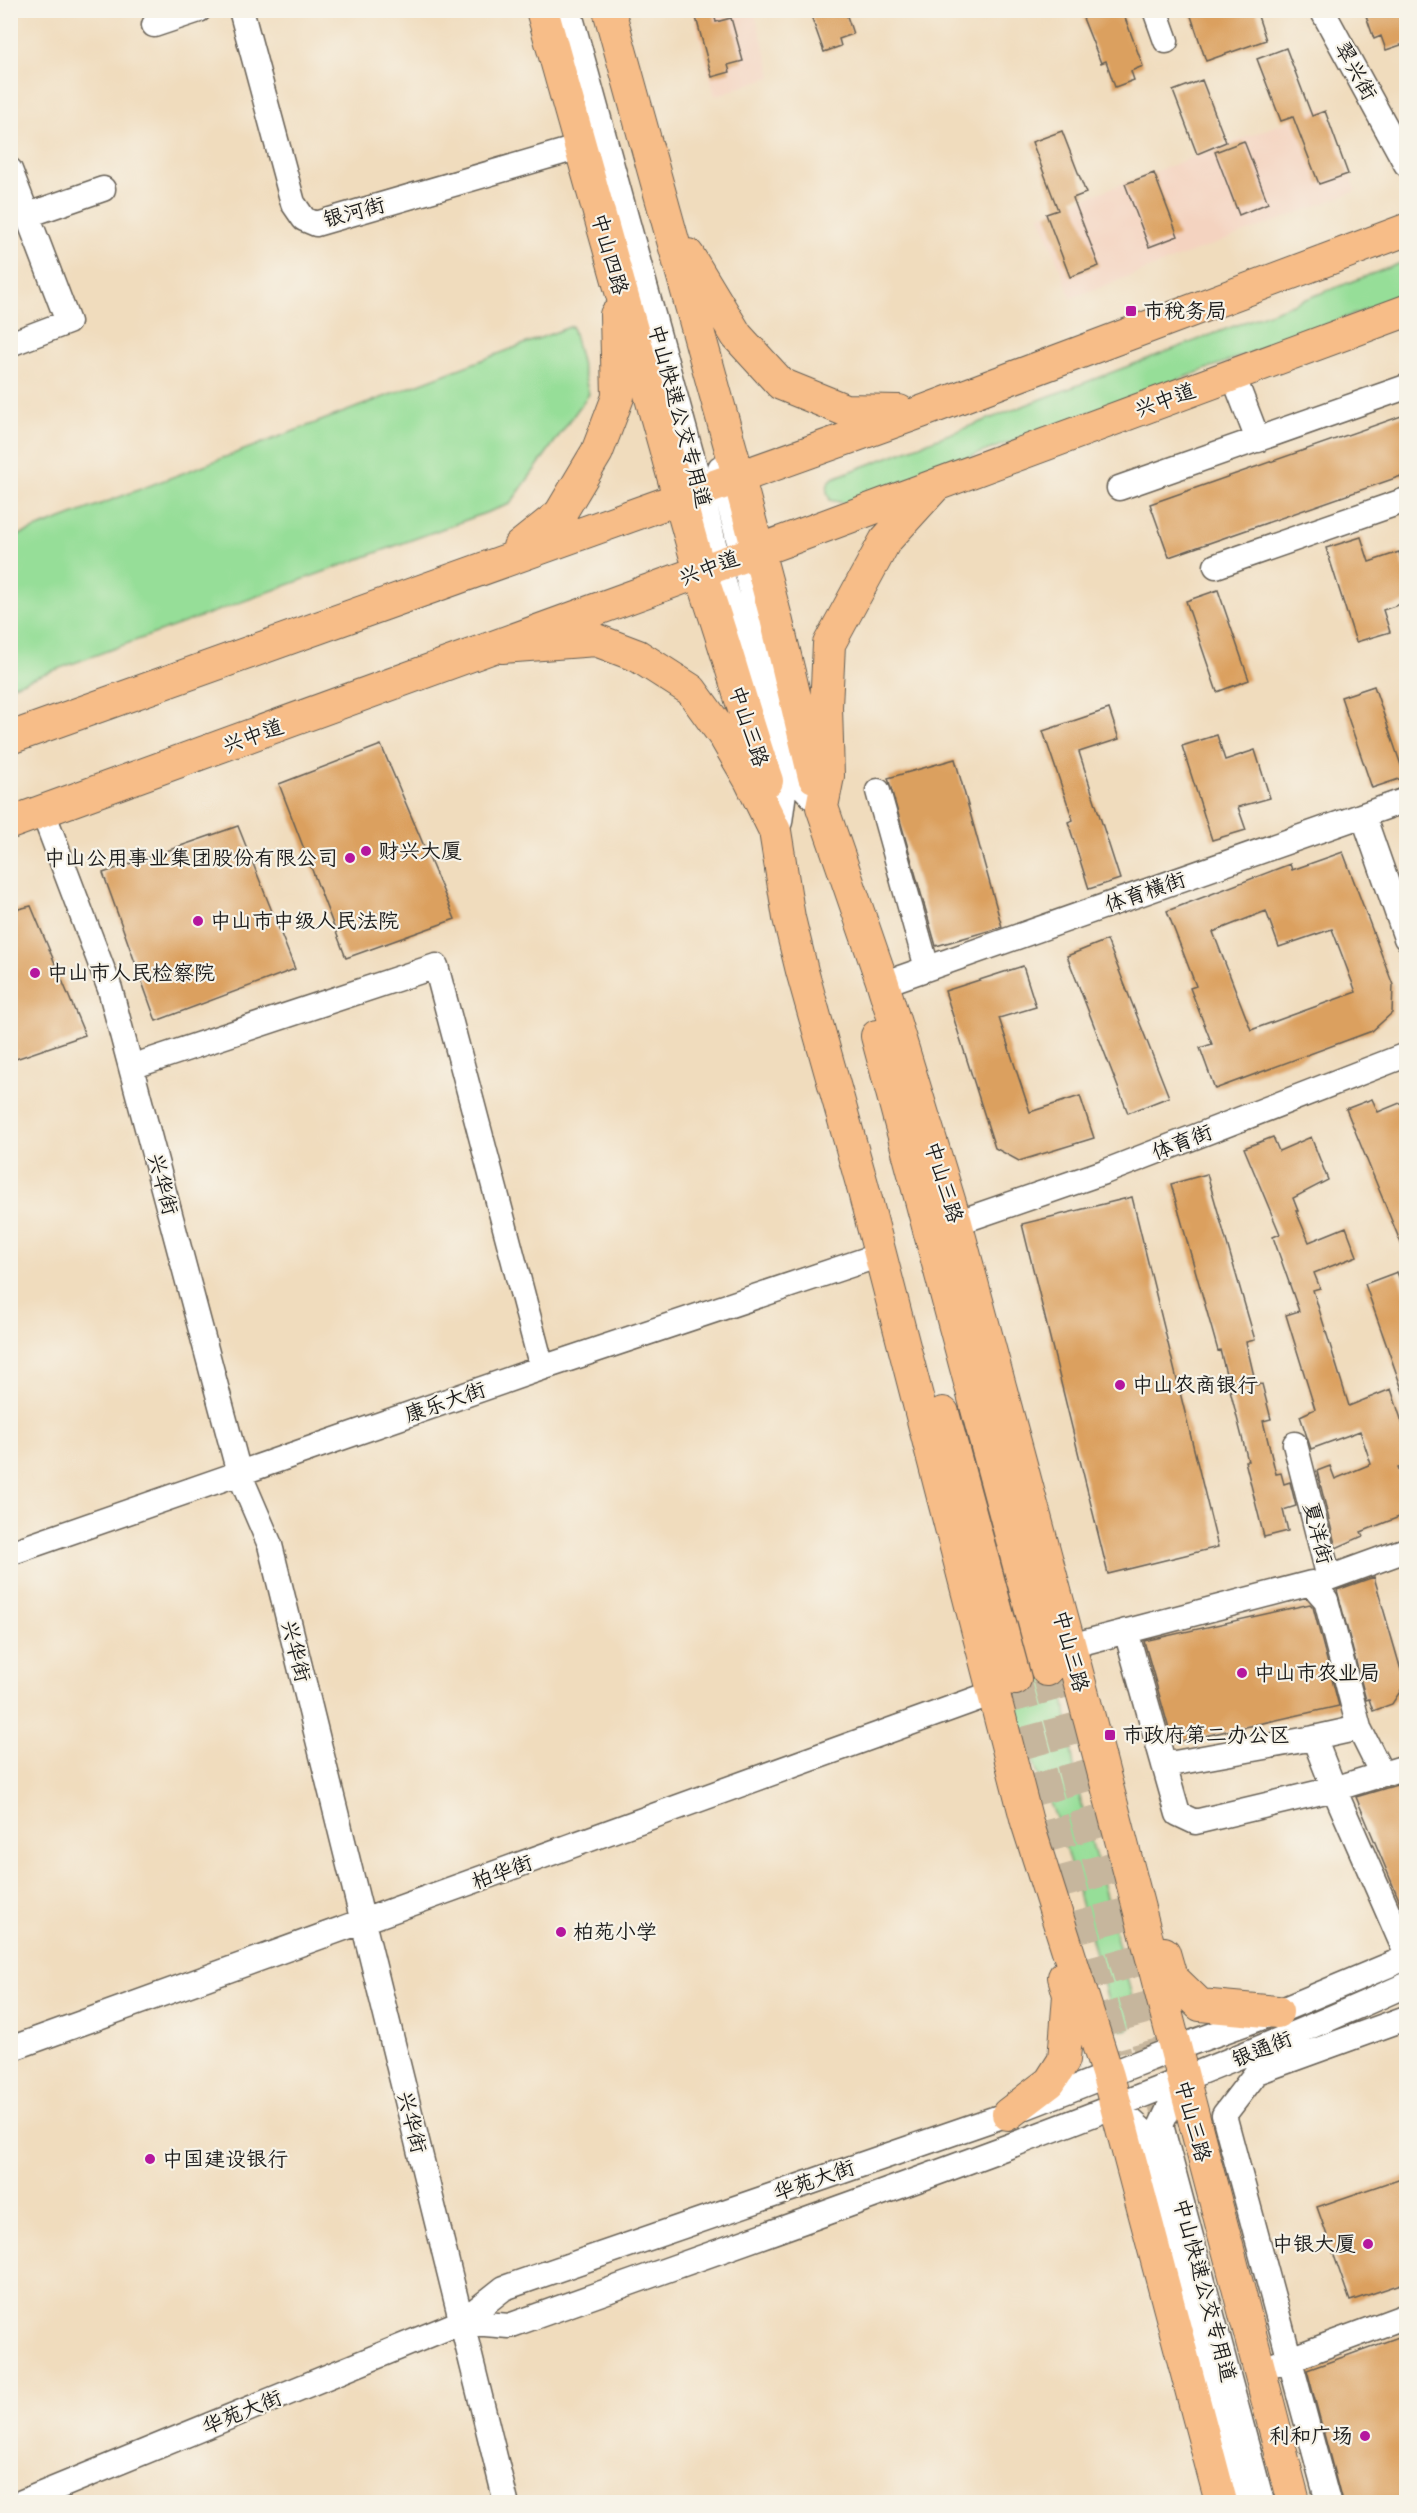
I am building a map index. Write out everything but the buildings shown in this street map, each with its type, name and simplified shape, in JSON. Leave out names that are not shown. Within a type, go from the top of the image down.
[{"type":"main road","name":"中山四路","points":[[542,10],[615,269],[710,485]]},
{"type":"main road","points":[[609,10],[667,220],[710,485],[730,560]]},
{"type":"main road","points":[[667,220],[737,336],[781,384],[845,410],[921,412]]},
{"type":"main road","points":[[10,738],[710,485],[921,412],[1407,230]]},
{"type":"main road","points":[[499,562],[560,514],[597,452],[618,397],[615,269]]},
{"type":"main road","name":"兴中道","points":[[10,824],[502,647],[730,560],[1407,311]]},
{"type":"main road","name":"中山三路","points":[[710,485],[730,560],[822,807],[883,984],[956,1223],[1070,1646],[1294,2502]]},
{"type":"main road","points":[[822,807],[828,776],[826,707],[829,644],[885,541],[936,485]]},
{"type":"main road","name":"中山三路","points":[[730,560],[721,631],[740,704],[778,826],[901,1257],[1004,1686],[1027,1822],[1108,2076],[1221,2502]]},
{"type":"main road","points":[[502,647],[596,640],[638,656],[691,690],[725,737],[778,826]]},
{"type":"main road","name":"中山三路","points":[[822,807],[853,943],[1047,1670]]},
{"type":"main road","name":"中山三路","points":[[778,826],[789,918],[880,1254],[1004,1686]]},
{"type":"main road","points":[[1110,1799],[1146,1881],[1171,1977],[1200,2005],[1277,2012]]},
{"type":"main road","points":[[1008,2114],[1050,2082],[1064,2060],[1069,1995],[1027,1822]]},
{"type":"street","points":[[154,25],[199,10]]},
{"type":"street","name":"银河街","points":[[241,10],[293,203],[304,219],[316,224],[580,147]]},
{"type":"street","name":"中山快速公交专用道","points":[[569,10],[710,485]]},
{"type":"street","name":"中山快速公交专用道","points":[[594,10],[710,485]]},
{"type":"street","points":[[1155,10],[1166,41]]},
{"type":"street","name":"翠兴街","points":[[1322,10],[1407,164]]},
{"type":"street","points":[[10,170],[68,322],[10,344]]},
{"type":"street","points":[[28,215],[103,189]]},
{"type":"street","points":[[1233,375],[1258,440]]},
{"type":"street","points":[[1119,489],[1407,387]]},
{"type":"street","points":[[1216,566],[1407,500]]},
{"type":"street","points":[[878,791],[927,968]]},
{"type":"street","name":"体育横街","points":[[883,984],[1407,800]]},
{"type":"street","name":"兴华街","points":[[43,812],[110,989],[239,1473],[270,1545],[506,2502]]},
{"type":"street","points":[[1363,815],[1407,938]]},
{"type":"street","points":[[131,1067],[436,966],[542,1368]]},
{"type":"street","name":"体育街","points":[[956,1223],[1104,1172],[1407,1055]]},
{"type":"street","name":"康乐大街","points":[[10,1553],[542,1368],[880,1254]]},
{"type":"street","name":"夏洋街","points":[[1295,1444],[1329,1578],[1407,1550]]},
{"type":"street","points":[[1070,1646],[1311,1583],[1326,1600],[1359,1728],[1382,1774]]},
{"type":"street","points":[[1126,1631],[1178,1814],[1195,1822],[1334,1789],[1407,1767]]},
{"type":"street","name":"柏华街","points":[[10,2049],[363,1923],[1004,1686]]},
{"type":"street","points":[[1164,1765],[1359,1728]]},
{"type":"street","points":[[1314,1738],[1334,1789],[1407,1953]]},
{"type":"street","name":"华苑大街","points":[[22,2502],[461,2322],[504,2288],[1008,2114],[1174,2049],[1277,2012],[1407,1958]]},
{"type":"street","name":"银通街","points":[[1115,2106],[1298,2034],[1407,1985]]},
{"type":"street","points":[[1328,2502],[1224,2115],[1257,2072],[1407,2018]]},
{"type":"street","name":"中山快速公交专用道","points":[[1182,2080],[1161,2125],[1262,2502]]},
{"type":"street","name":"中山快速公交专用道","points":[[1115,2106],[1143,2131],[1241,2502]]},
{"type":"street","name":"华苑大街","points":[[461,2322],[509,2326],[1115,2106]]},
{"type":"street","points":[[1259,2370],[1407,2316]]},
{"type":"shaded area","points":[[693,11],[754,11],[772,76],[715,96]]},
{"type":"shaded area","points":[[1325,107],[1356,191],[1071,298],[1040,215]]},
{"type":"green space","points":[[1406,261],[1406,295],[873,493],[844,503],[830,500],[827,492],[828,483],[833,478]]},
{"type":"green space","points":[[572,326],[589,394],[510,504],[11,686],[11,538]]},
{"type":"green space","points":[[1060,1668],[1076,1782],[1137,2016],[1131,2027],[1125,2030],[1115,2025],[1059,1825],[1002,1685]]},
{"type":"tunnel","points":[[1047,1670],[1168,2118]]},
{"type":"tunnel","points":[[1015,1679],[1116,2055]]},
{"type":"place","name":"市税务局","points":[[1131,311]]},
{"type":"place","name":"财兴大厦","points":[[366,851]]},
{"type":"place","name":"中山公用事业集团股份有限公司","points":[[350,858]]},
{"type":"place","name":"中山市中级人民法院","points":[[198,921]]},
{"type":"place","name":"中山市人民检察院","points":[[35,973]]},
{"type":"place","name":"中山农商银行","points":[[1120,1385]]},
{"type":"place","name":"中山市农业局","points":[[1242,1673]]},
{"type":"place","name":"市政府第二办公区","points":[[1110,1735]]},
{"type":"place","name":"柏苑小学","points":[[561,1932]]},
{"type":"place","name":"中国建设银行","points":[[150,2159]]},
{"type":"place","name":"中银大厦","points":[[1368,2244]]},
{"type":"place","name":"利和广场","points":[[1365,2436]]}]
